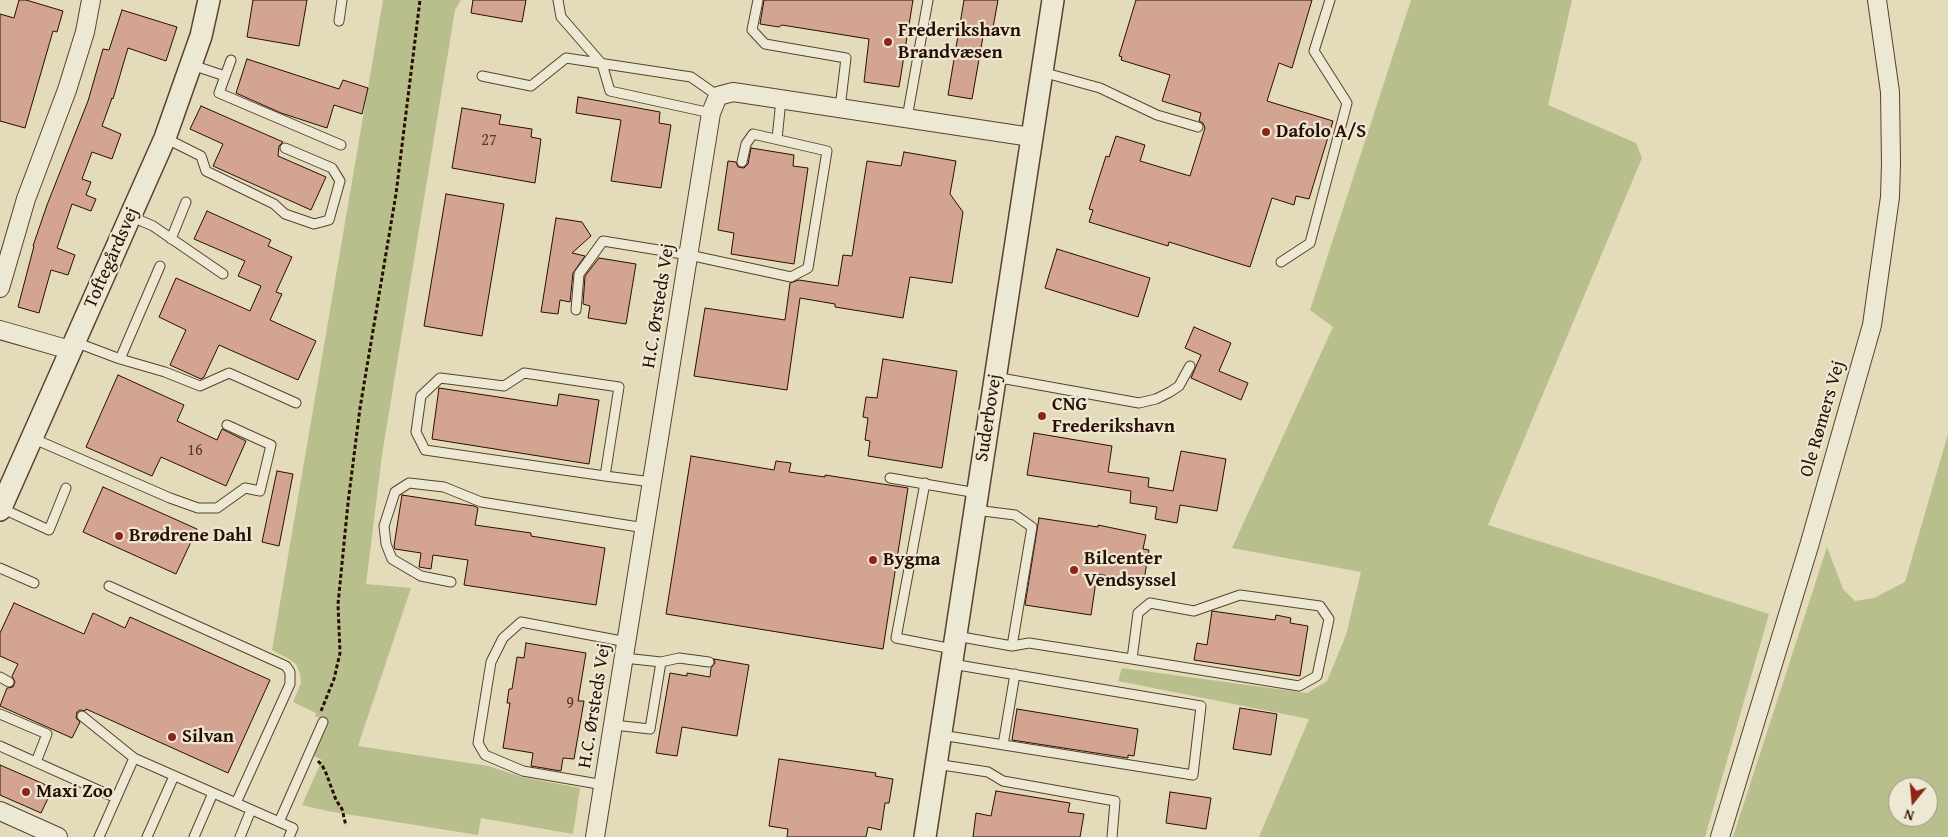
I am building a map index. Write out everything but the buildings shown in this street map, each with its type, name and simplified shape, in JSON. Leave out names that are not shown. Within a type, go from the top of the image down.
[{"type":"street","points":[[0,288],[26,199],[67,90],[85,32],[91,0]]},
{"type":"street","name":"Toftegårdsvej","points":[[0,509],[165,138],[192,65],[209,0]]},
{"type":"street","name":"Suderbovej","points":[[925,837],[1053,0]]},
{"type":"street","name":"Ole Rømers Vej","points":[[1720,837],[1809,546],[1872,324],[1890,197],[1891,163],[1890,92],[1876,0]]},
{"type":"street","points":[[714,104],[733,92],[1031,136]]},
{"type":"street","name":"H.C. Ørsteds Vej","points":[[596,837],[714,104]]},
{"type":"street","points":[[0,330],[72,346]]},
{"type":"street","points":[[0,812],[58,837]]},
{"type":"lane","points":[[340,21],[342,0]]},
{"type":"lane","points":[[558,0],[561,17],[602,64],[610,90],[714,104]]},
{"type":"lane","points":[[758,0],[752,30],[765,44],[846,58],[840,108]]},
{"type":"lane","points":[[907,118],[928,0]]},
{"type":"lane","points":[[1282,262],[1310,243],[1347,103],[1314,50],[1330,0]]},
{"type":"lane","points":[[482,76],[531,86],[566,58],[691,77],[714,104]]},
{"type":"lane","points":[[231,60],[219,93],[341,145]]},
{"type":"lane","points":[[192,65],[225,76]]},
{"type":"lane","points":[[1042,72],[1100,88],[1157,116],[1198,127]]},
{"type":"lane","points":[[777,138],[781,100]]},
{"type":"lane","points":[[576,310],[579,274],[604,241],[689,255],[791,277],[808,268],[827,151],[753,134],[746,144],[742,162]]},
{"type":"lane","points":[[165,138],[201,156],[206,171],[274,204],[285,214],[314,224],[329,220],[340,181],[332,168],[285,148]]},
{"type":"lane","points":[[171,239],[186,202]]},
{"type":"lane","points":[[130,216],[153,226],[223,274]]},
{"type":"lane","points":[[120,359],[160,266]]},
{"type":"lane","points":[[72,346],[165,372],[200,386],[230,373],[296,403]]},
{"type":"lane","points":[[995,377],[1139,402],[1156,398],[1179,386],[1190,366]]},
{"type":"lane","points":[[605,476],[619,387],[524,373],[504,386],[440,378],[421,396],[416,432],[425,450],[605,476],[652,482]]},
{"type":"lane","points":[[32,437],[170,498],[198,508],[217,508],[246,488],[260,492],[271,445],[227,424]]},
{"type":"lane","points":[[890,478],[925,483],[1015,515],[1032,527],[1012,646]]},
{"type":"lane","points":[[452,582],[421,576],[392,559],[386,544],[384,526],[388,510],[396,492],[409,483],[444,487],[480,502],[645,528]]},
{"type":"lane","points":[[925,483],[896,638],[954,650],[1015,674],[1202,706],[1193,775],[941,734]]},
{"type":"lane","points":[[0,509],[49,530],[66,488]]},
{"type":"lane","points":[[0,568],[34,583]]},
{"type":"lane","points":[[109,586],[286,666],[290,672],[290,684],[236,803]]},
{"type":"lane","points":[[954,650],[1012,646],[1029,642],[1132,659],[1298,686],[1317,676],[1329,619],[1320,606],[1240,595],[1194,611],[1150,603],[1138,613],[1132,659]]},
{"type":"lane","points":[[604,785],[522,770],[485,755],[478,744],[492,662],[503,638],[521,622],[625,650],[661,662],[679,658],[709,662]]},
{"type":"lane","points":[[614,725],[650,729],[661,662]]},
{"type":"lane","points":[[1003,745],[1015,674]]},
{"type":"lane","points":[[0,677],[9,682]]},
{"type":"lane","points":[[0,714],[48,734],[36,762]]},
{"type":"lane","points":[[82,716],[134,758],[293,828],[289,837]]},
{"type":"lane","points":[[279,822],[322,722]]},
{"type":"lane","points":[[0,746],[116,798]]},
{"type":"lane","points":[[99,837],[134,758]]},
{"type":"lane","points":[[936,764],[988,772],[1004,782],[1115,801],[1112,837]]},
{"type":"lane","points":[[147,837],[174,776]]},
{"type":"lane","points":[[194,837],[213,793]]},
{"type":"lane","points":[[240,837],[251,810]]},
{"type":"path","points":[[322,722],[318,717],[334,679],[340,653],[338,604],[348,503],[360,408],[396,194],[420,0]]},
{"type":"path","points":[[307,757],[322,765],[336,800],[342,809],[346,826]]},
{"type":"green space","points":[[383,0],[461,0],[455,10],[382,455],[366,584],[411,588],[358,746],[488,766],[522,777],[580,788],[573,834],[481,818],[478,835],[327,811],[302,805],[322,760],[312,755],[327,721],[315,716],[316,713],[293,702],[301,683],[296,664],[272,650]]},
{"type":"green space","points":[[1411,0],[1572,0],[1548,105],[1636,143],[1642,158],[1488,525],[1769,614],[1705,837],[1259,837],[1309,719],[1118,681],[1122,668],[1307,693],[1327,681],[1346,635],[1361,572],[1232,548],[1333,327],[1310,310]]},
{"type":"green space","points":[[1948,434],[1948,837],[1733,837],[1827,547],[1843,589],[1855,601],[1874,598],[1905,582]]},
{"type":"place","name":"Frederikshavn Brandvæsen","points":[[888,42]]},
{"type":"place","name":"Dafolo A/S","points":[[1266,132]]},
{"type":"place","name":"CNG Frederikshavn","points":[[1042,416]]},
{"type":"place","name":"Brødrene Dahl","points":[[119,536]]},
{"type":"place","name":"Bygma","points":[[873,560]]},
{"type":"place","name":"Bilcenter Vendsyssel","points":[[1074,570]]},
{"type":"place","name":"Silvan","points":[[172,737]]},
{"type":"place","name":"Maxi Zoo","points":[[26,792]]}]
